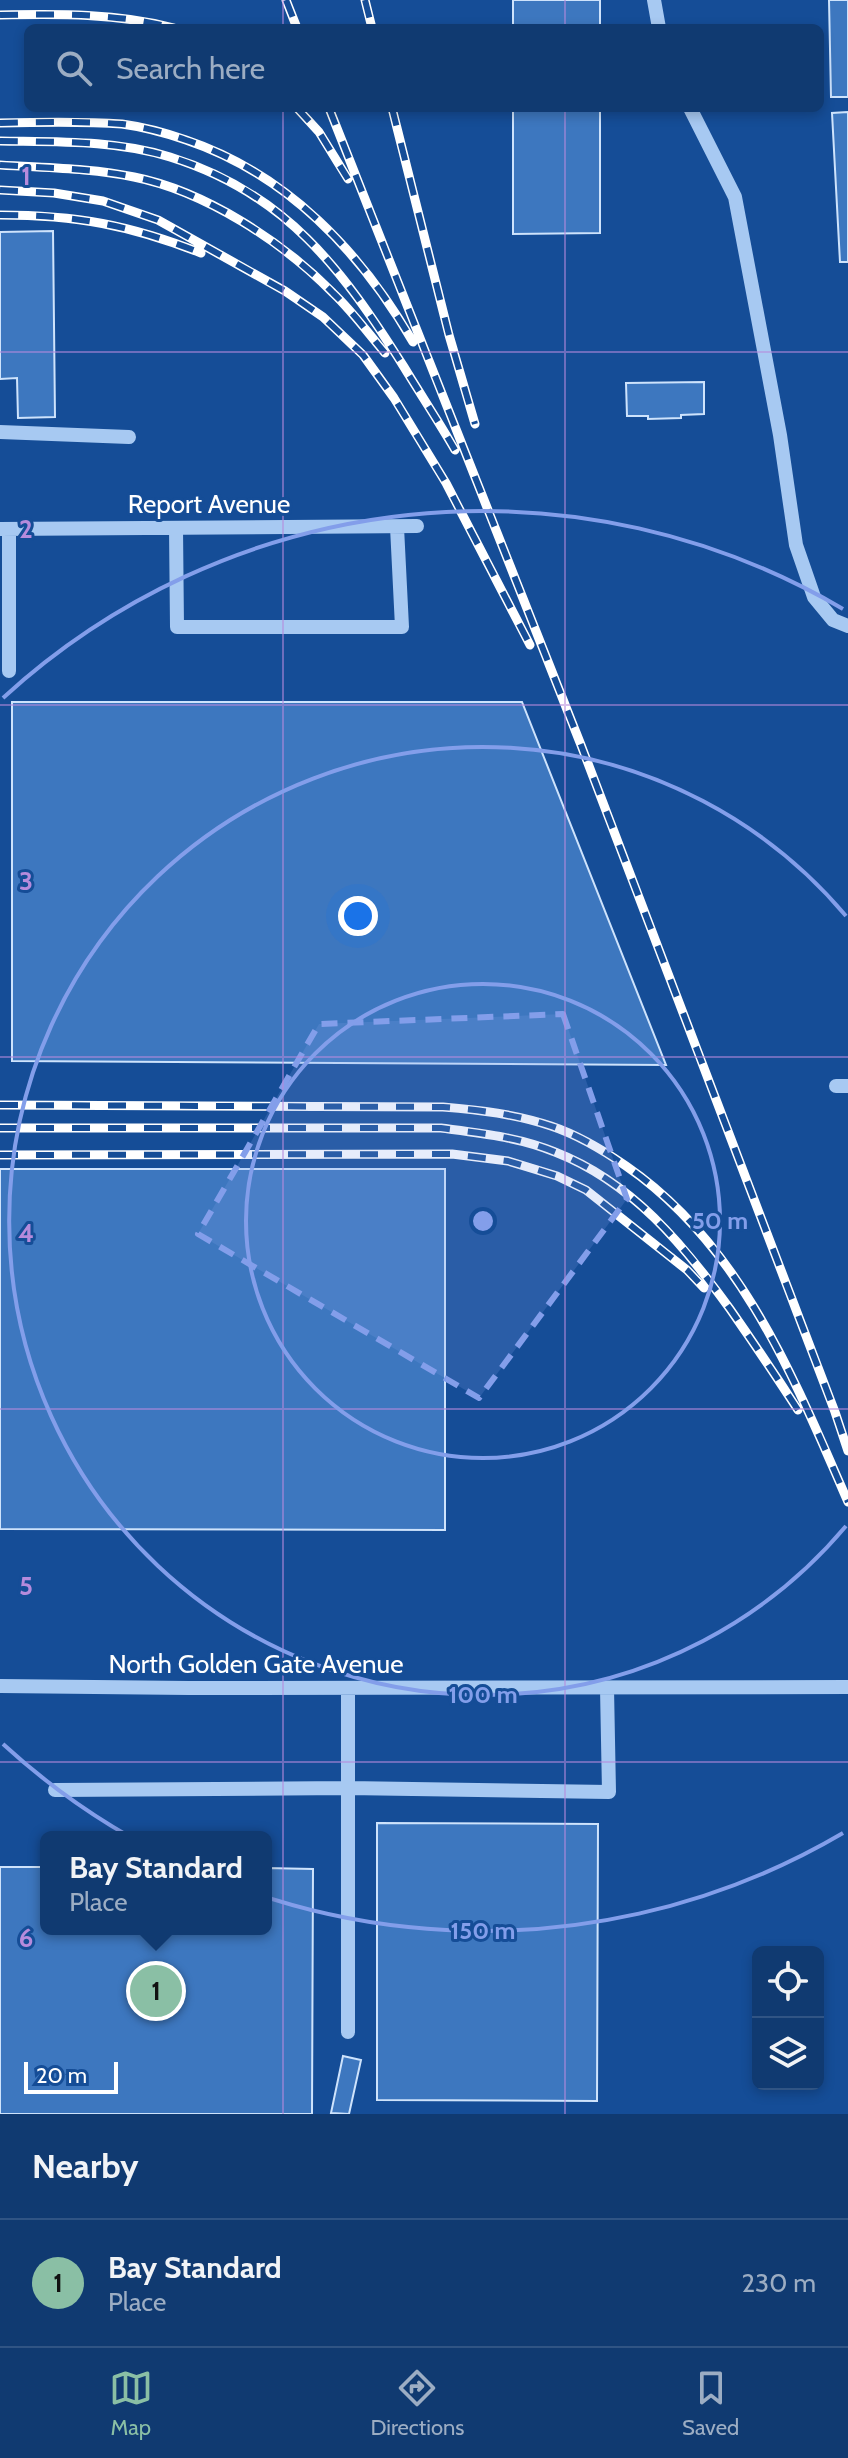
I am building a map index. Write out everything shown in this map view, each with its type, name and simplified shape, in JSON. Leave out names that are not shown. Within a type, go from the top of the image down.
[{"type":"street","points":[[654,0],[658,24]]},
{"type":"street","points":[[692,112],[735,197],[780,435],[796,545],[814,597],[833,620],[848,626]]},
{"type":"street","points":[[0,432],[129,437]]},
{"type":"street","name":"Report Avenue","points":[[4,529],[417,526]]},
{"type":"street","points":[[176,528],[177,627],[402,627],[397,527]]},
{"type":"street","points":[[4,529],[9,671]]},
{"type":"street","name":"North Golden Gate Avenue","points":[[0,1686],[848,1687]]},
{"type":"street","points":[[348,1688],[348,2032]]},
{"type":"street","points":[[55,1790],[348,1788],[609,1792],[607,1688]]},
{"type":"highlighted area","points":[[563,1014],[627,1199],[479,1398],[198,1234],[319,1024]]},
{"type":"building","points":[[513,0],[600,0],[600,24],[513,24]]},
{"type":"building","points":[[829,0],[848,0],[848,97],[831,97]]},
{"type":"building","points":[[513,112],[600,112],[600,233],[513,234]]},
{"type":"building","points":[[848,112],[848,262],[840,262],[832,113]]},
{"type":"building","points":[[53,231],[55,417],[18,418],[17,378],[0,379],[0,232]]},
{"type":"building","points":[[704,382],[704,414],[648,419],[648,416],[627,416],[626,383]]},
{"type":"building","points":[[12,702],[522,702],[666,1065],[12,1061]]},
{"type":"building","points":[[0,1169],[445,1169],[445,1530],[0,1529]]},
{"type":"building","points":[[377,1823],[598,1824],[597,2101],[377,2100]]},
{"type":"building","points":[[0,1867],[40,1867],[40,1935],[272,1935],[272,1868],[313,1869],[312,2114],[0,2114]]},
{"type":"building","points":[[343,2056],[361,2060],[349,2114],[331,2113]]},
{"type":"railway","points":[[286,0],[295,24]]},
{"type":"railway","points":[[365,0],[371,24]]},
{"type":"railway","points":[[0,15],[109,17],[157,24]]},
{"type":"railway","points":[[301,112],[319,132],[348,179]]},
{"type":"railway","points":[[331,112],[581,745],[848,1451]]},
{"type":"railway","points":[[393,112],[449,335],[475,424]]},
{"type":"railway","points":[[0,123],[122,124],[186,140],[257,173],[318,220],[345,248],[370,277],[413,342]]},
{"type":"railway","points":[[0,141],[85,143],[149,151],[211,172],[247,191],[279,213],[307,239],[358,298],[455,450]]},
{"type":"railway","points":[[0,165],[84,170],[134,177],[161,184],[215,206],[267,238],[313,274],[347,307],[385,353]]},
{"type":"railway","points":[[0,190],[54,193],[103,201],[158,220],[285,291],[323,317],[363,355],[394,398],[446,483],[530,645]]},
{"type":"railway","points":[[0,215],[53,217],[102,224],[150,235],[201,253]]},
{"type":"railway","points":[[0,1105],[443,1107],[511,1116],[571,1134],[626,1166],[666,1198],[702,1234],[733,1274],[784,1362],[848,1502]]},
{"type":"railway","points":[[0,1128],[441,1128],[499,1136],[541,1147],[583,1165],[608,1180],[654,1217],[712,1285],[798,1410]]},
{"type":"railway","points":[[0,1155],[452,1154],[508,1161],[557,1176],[586,1190],[687,1270],[704,1288]]},
{"type":"place","name":"Bay Standard","points":[[156,1991]]}]
